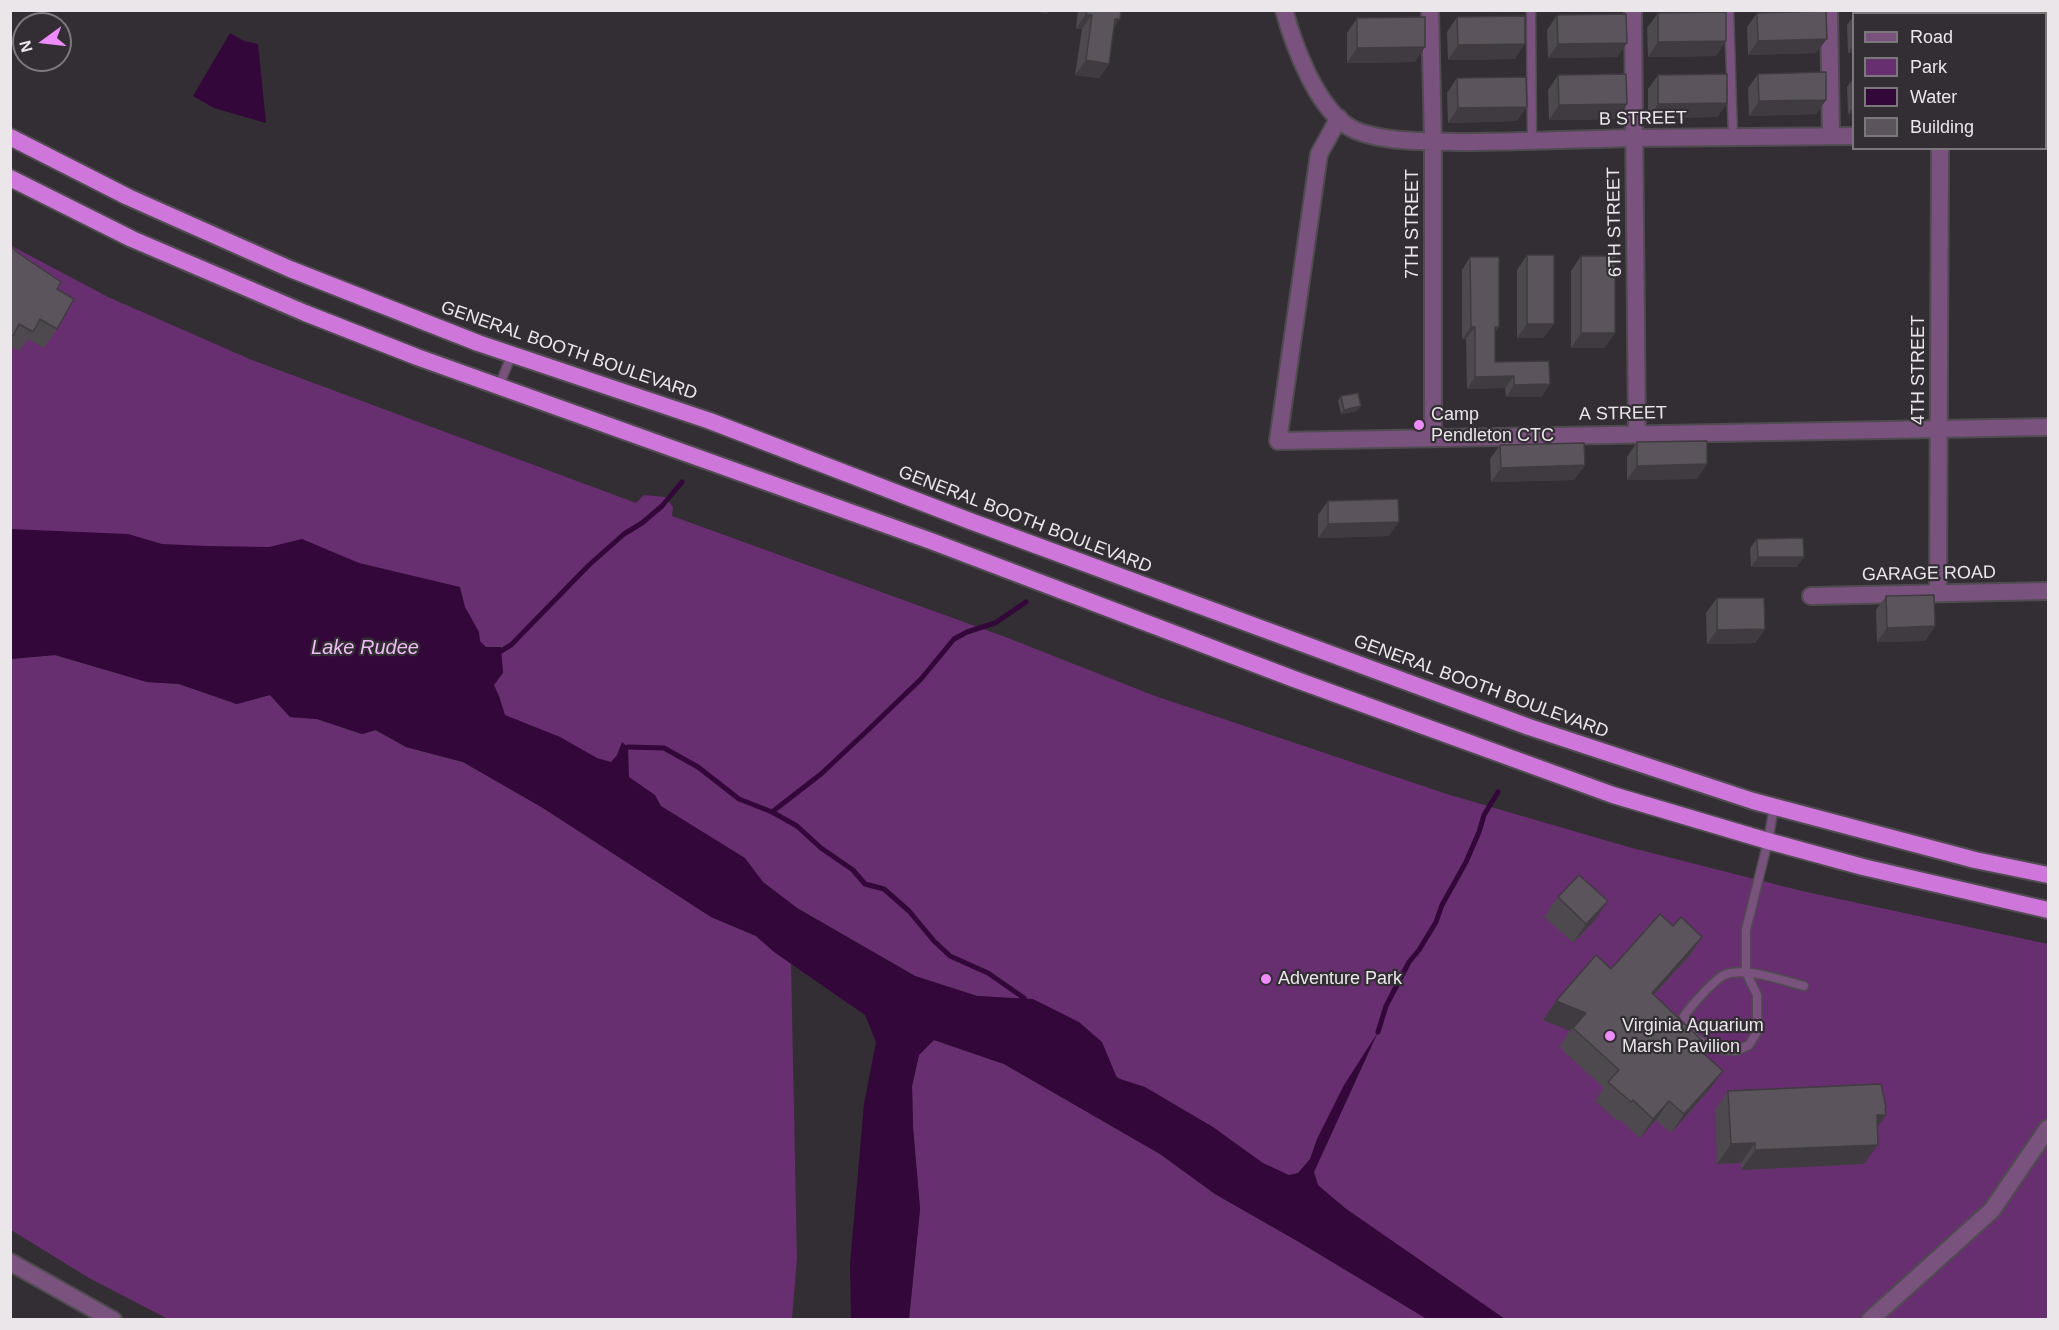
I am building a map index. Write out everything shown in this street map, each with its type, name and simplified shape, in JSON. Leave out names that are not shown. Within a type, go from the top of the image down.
[{"type":"highway","name":"GENERAL BOOTH BOULEVARD","points":[[10,137],[128,197],[290,269],[512,354],[710,421],[981,525],[1529,727],[1774,807],[1975,860],[2049,875]]},
{"type":"highway","points":[[10,178],[132,239],[305,313],[417,357],[931,541],[1612,795],[1863,867],[2049,910]]},
{"type":"street","points":[[1284,10],[1291,36],[1305,67],[1320,93],[1339,118]]},
{"type":"street","name":"7TH STREET","points":[[1430,10],[1433,141],[1433,437]]},
{"type":"street","name":"6TH STREET","points":[[1633,10],[1637,434]]},
{"type":"street","points":[[1829,10],[1831,136]]},
{"type":"street","name":"B STREET","points":[[1339,118],[1347,126],[1366,134],[1394,139],[1433,141],[1532,142],[1634,138],[1852,136]]},
{"type":"street","name":"A STREET","points":[[1339,118],[1319,154],[1278,441],[2049,427]]},
{"type":"street","name":"4TH STREET","points":[[1938,593],[1940,150]]},
{"type":"street","name":"GARAGE ROAD","points":[[1811,596],[2049,591]]},
{"type":"street","points":[[1870,1320],[1992,1210],[2049,1128]]},
{"type":"street","points":[[10,1262],[112,1320]]},
{"type":"lane","points":[[1531,10],[1532,142]]},
{"type":"lane","points":[[1729,10],[1733,137]]},
{"type":"lane","points":[[499,386],[512,354]]},
{"type":"lane","points":[[1774,807],[1746,930],[1746,972],[1756,995],[1757,1032],[1749,1045],[1736,1051],[1708,1046],[1695,1038],[1684,1016],[1692,1005],[1724,975],[1746,972],[1804,986]]},
{"type":"green space","points":[[10,245],[108,297],[252,360],[636,503],[644,495],[665,497],[673,507],[672,516],[1008,638],[1155,696],[1450,795],[1632,848],[1802,891],[2048,944],[2048,1319],[1493,1319],[993,997],[977,996],[915,976],[797,908],[763,882],[758,875],[461,735],[11,610]]},
{"type":"green space","points":[[55,655],[147,682],[179,684],[236,704],[270,695],[290,717],[317,719],[362,734],[375,730],[406,747],[463,762],[543,808],[711,917],[756,936],[791,963],[797,1258],[792,1319],[168,1319],[89,1278],[11,1230],[10,659]]},
{"type":"green space","points":[[934,1040],[1004,1064],[1160,1154],[1215,1194],[1427,1319],[909,1320],[920,1209],[912,1086],[919,1054]]},
{"type":"water","points":[[230,33],[244,41],[258,44],[266,123],[214,108],[193,96]]},
{"type":"water","name":"Lake Rudee","points":[[10,529],[128,534],[162,544],[207,546],[269,547],[302,539],[359,563],[460,587],[465,607],[479,632],[480,641],[486,647],[501,647],[503,673],[494,685],[505,715],[560,737],[597,758],[611,762],[617,755],[622,742],[628,747],[629,777],[655,795],[661,806],[745,858],[763,882],[797,908],[915,976],[977,996],[1033,999],[1079,1022],[1102,1042],[1117,1078],[1145,1087],[1213,1127],[1263,1163],[1289,1175],[1298,1173],[1310,1159],[1317,1139],[1344,1085],[1378,1032],[1314,1172],[1318,1185],[1345,1208],[1505,1319],[1427,1319],[1215,1194],[1160,1154],[1004,1064],[934,1040],[919,1055],[912,1086],[920,1209],[909,1319],[851,1319],[850,1264],[864,1104],[876,1042],[865,1015],[774,952],[756,936],[711,917],[543,808],[463,762],[406,747],[376,730],[362,734],[317,719],[290,717],[270,695],[237,704],[179,684],[147,682],[55,655],[11,659]]},
{"type":"building","points":[[1086,10],[1121,10],[1120,19],[1115,19],[1109,64],[1086,60],[1092,15],[1086,14]]},
{"type":"building","points":[[1926,10],[1926,12],[1857,12]]},
{"type":"building","points":[[1826,11],[1827,39],[1758,41],[1757,13]]},
{"type":"building","points":[[1726,12],[1726,41],[1658,42],[1658,13]]},
{"type":"building","points":[[1626,14],[1627,43],[1558,44],[1557,15]]},
{"type":"building","points":[[1525,16],[1525,44],[1458,45],[1457,17]]},
{"type":"building","points":[[1425,17],[1425,47],[1357,48],[1357,18]]},
{"type":"building","points":[[1826,72],[1826,100],[1759,101],[1758,74]]},
{"type":"building","points":[[1626,74],[1627,104],[1559,105],[1558,75]]},
{"type":"building","points":[[1727,74],[1727,103],[1658,104],[1658,75]]},
{"type":"building","points":[[1526,77],[1527,107],[1458,108],[1457,78]]},
{"type":"building","points":[[10,245],[61,282],[57,289],[74,299],[57,329],[40,319],[33,332],[19,324],[13,336],[10,334]]},
{"type":"building","points":[[1527,255],[1554,255],[1554,324],[1527,324]]},
{"type":"building","points":[[1581,256],[1615,256],[1615,333],[1581,333]]},
{"type":"building","points":[[1470,257],[1499,257],[1499,327],[1495,327],[1495,362],[1549,361],[1550,384],[1514,385],[1514,376],[1475,377],[1475,327],[1471,327]]},
{"type":"building","points":[[1358,393],[1361,406],[1344,410],[1341,396]]},
{"type":"building","points":[[1707,441],[1707,464],[1637,466],[1637,442]]},
{"type":"building","points":[[1584,443],[1585,465],[1501,468],[1500,445]]},
{"type":"building","points":[[1398,499],[1399,522],[1328,524],[1328,501]]},
{"type":"building","points":[[1803,538],[1804,557],[1758,557],[1757,539]]},
{"type":"building","points":[[1934,595],[1935,626],[1887,628],[1886,596]]},
{"type":"building","points":[[1717,598],[1764,598],[1765,629],[1717,630]]},
{"type":"building","points":[[1579,875],[1608,901],[1586,924],[1558,897]]},
{"type":"building","name":"Virginia Aquarium Marsh Pavilion","points":[[1660,914],[1673,926],[1681,917],[1702,937],[1652,993],[1708,1046],[1702,1052],[1723,1071],[1684,1114],[1669,1101],[1653,1119],[1633,1100],[1631,1102],[1608,1082],[1619,1070],[1573,1028],[1586,1013],[1556,1001],[1596,955],[1611,969]]},
{"type":"building","points":[[1881,1084],[1886,1115],[1877,1115],[1878,1145],[1755,1150],[1755,1143],[1731,1144],[1728,1091]]},
{"type":"waterway","points":[[501,651],[511,645],[589,565],[624,534],[642,523],[662,506],[682,482]]},
{"type":"waterway","points":[[628,747],[664,748],[698,767],[739,799],[772,812],[821,774],[868,730],[921,679],[954,639],[995,623],[1026,602]]},
{"type":"waterway","points":[[1378,1032],[1386,1006],[1409,962],[1436,922],[1442,905],[1466,862],[1484,815],[1498,792]]},
{"type":"waterway","points":[[772,812],[797,826],[821,848],[853,870],[865,884],[884,889],[909,911],[950,956],[988,973],[1024,998]]},
{"type":"place","name":"Camp Pendleton CTC","points":[[1419,425]]},
{"type":"place","name":"Adventure Park","points":[[1266,979]]},
{"type":"place","name":"Virginia Aquarium Marsh Pavilion","points":[[1610,1036]]}]
